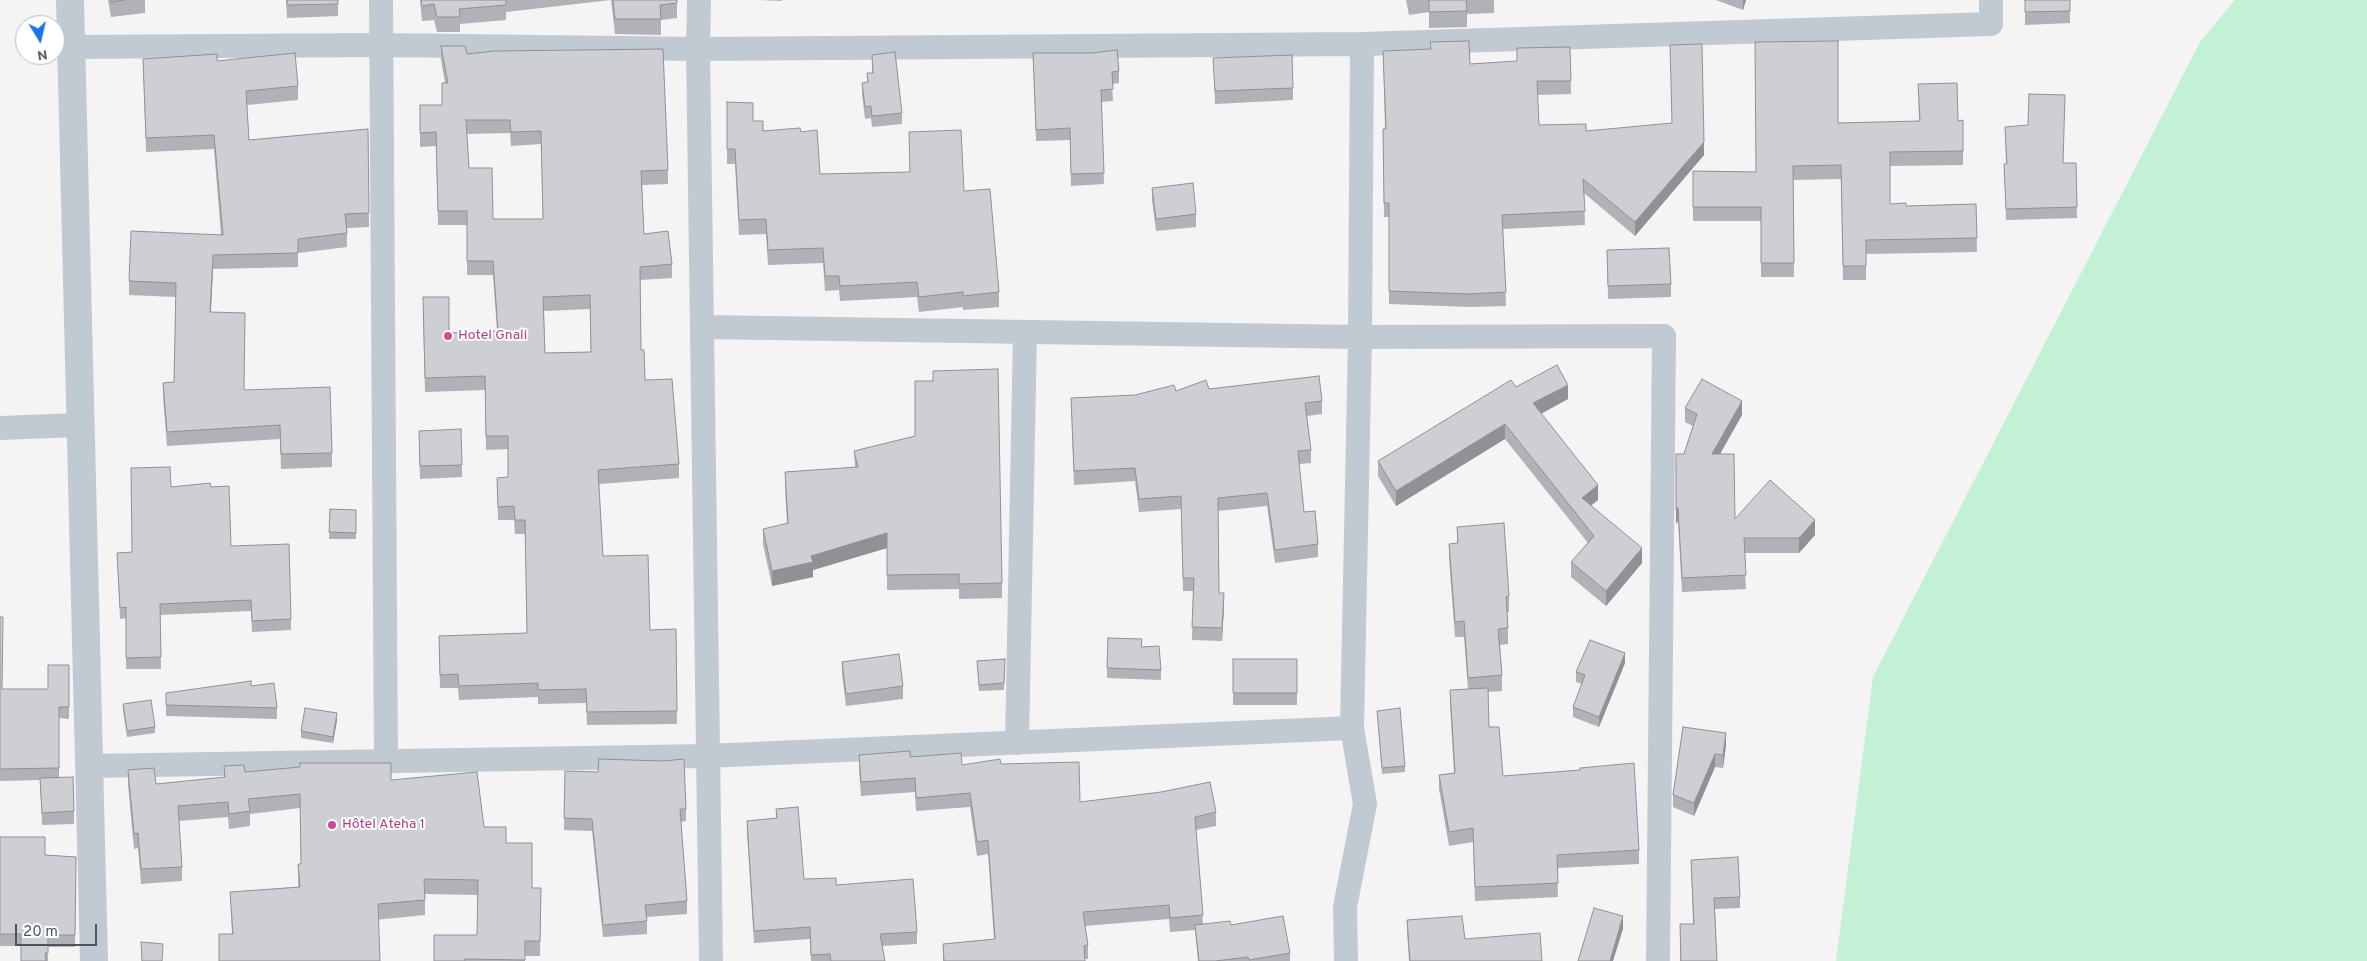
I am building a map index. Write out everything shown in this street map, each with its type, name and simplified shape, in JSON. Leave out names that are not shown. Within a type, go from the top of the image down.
[{"type":"street","points":[[70,0],[79,425],[94,961]]},
{"type":"street","points":[[381,0],[386,761]]},
{"type":"street","points":[[700,0],[698,49],[710,961]]},
{"type":"street","points":[[71,47],[381,45],[698,49],[1362,44],[1991,24],[1991,0]]},
{"type":"street","points":[[1346,961],[1345,907],[1364,804],[1352,728],[1360,338],[1362,44]]},
{"type":"street","points":[[702,327],[1360,338],[1664,336],[1658,961]]},
{"type":"street","points":[[1017,743],[1025,332]]},
{"type":"street","points":[[0,428],[79,425]]},
{"type":"street","points":[[89,766],[706,756],[1352,728]]},
{"type":"green space","points":[[2235,0],[2367,0],[2367,961],[1836,961],[1873,677],[2200,42]]},
{"type":"building","points":[[287,0],[338,0],[338,4],[287,5]]},
{"type":"building","points":[[421,0],[506,0],[506,5],[459,9],[460,17],[437,17],[434,4],[422,6]]},
{"type":"building","points":[[613,0],[677,0],[677,3],[660,5],[661,19],[615,19]]},
{"type":"building","points":[[1429,0],[1466,0],[1467,11],[1429,12]]},
{"type":"building","points":[[2025,0],[2070,0],[2070,11],[2025,12]]},
{"type":"building","points":[[1469,41],[1470,64],[1517,61],[1517,48],[1570,47],[1571,81],[1537,81],[1539,125],[1586,124],[1586,131],[1672,123],[1670,45],[1702,44],[1704,142],[1635,222],[1583,179],[1585,211],[1502,215],[1506,292],[1469,294],[1389,291],[1389,203],[1384,203],[1383,129],[1386,129],[1383,51],[1431,49],[1430,42]]},
{"type":"building","points":[[1838,41],[1838,123],[1920,121],[1918,84],[1957,83],[1958,121],[1963,120],[1963,151],[1890,152],[1890,204],[1906,203],[1906,206],[1976,204],[1977,238],[1866,240],[1866,266],[1843,266],[1841,165],[1793,166],[1794,263],[1761,263],[1761,207],[1693,207],[1693,171],[1756,172],[1755,42]]},
{"type":"building","points":[[441,46],[465,46],[467,54],[495,51],[663,49],[668,170],[641,171],[644,234],[668,231],[672,264],[640,267],[641,350],[644,350],[645,380],[672,379],[679,464],[598,470],[603,556],[648,555],[650,630],[676,629],[677,711],[587,712],[586,689],[538,690],[538,683],[459,686],[458,674],[440,675],[439,636],[527,633],[525,520],[515,520],[514,506],[498,507],[497,478],[508,477],[508,436],[486,436],[485,376],[425,378],[423,297],[449,297],[449,333],[498,331],[493,261],[467,261],[467,211],[438,211],[436,132],[420,133],[420,105],[442,105],[442,83],[448,83]],"holes":[[[466,120],[510,120],[511,132],[541,131],[543,219],[493,219],[492,168],[469,168]],[[590,295],[591,352],[545,353],[543,297]]]},
{"type":"building","points":[[1117,50],[1119,71],[1112,72],[1113,89],[1101,90],[1104,173],[1071,174],[1070,128],[1036,130],[1033,53],[1092,53]]},
{"type":"building","points":[[895,52],[902,113],[872,116],[871,106],[865,107],[862,83],[868,82],[867,73],[873,73],[872,55]]},
{"type":"building","points":[[295,53],[298,86],[246,91],[249,140],[368,129],[369,213],[345,214],[347,233],[298,239],[298,253],[213,255],[210,312],[245,313],[244,390],[330,387],[332,453],[281,454],[280,425],[167,432],[163,383],[174,382],[176,283],[129,281],[131,231],[223,235],[214,135],[146,138],[143,59],[217,54],[217,61]]},
{"type":"building","points":[[1292,55],[1293,88],[1215,91],[1213,58]]},
{"type":"building","points":[[2029,94],[2065,95],[2063,163],[2076,163],[2077,207],[2006,209],[2004,164],[2007,164],[2005,127],[2028,125]]},
{"type":"building","points":[[727,102],[753,103],[753,121],[763,121],[763,131],[800,128],[801,132],[817,130],[820,174],[910,172],[909,132],[961,130],[964,191],[990,189],[999,292],[963,296],[963,292],[919,297],[917,282],[840,286],[839,276],[825,276],[823,248],[768,250],[766,219],[739,220],[735,149],[727,149]]},
{"type":"building","points":[[1193,183],[1196,214],[1156,219],[1152,188]]},
{"type":"building","points":[[1669,248],[1671,284],[1608,286],[1607,250]]},
{"type":"building","points":[[1557,365],[1568,385],[1533,403],[1598,485],[1582,498],[1642,548],[1606,591],[1571,562],[1594,536],[1505,424],[1396,491],[1378,461],[1511,380],[1516,387]]},
{"type":"building","points":[[998,369],[1002,583],[959,584],[959,574],[887,575],[887,533],[811,556],[813,562],[772,571],[763,529],[788,523],[785,472],[858,467],[854,451],[915,436],[915,381],[933,381],[933,371]]},
{"type":"building","points":[[1319,376],[1322,401],[1305,403],[1311,450],[1298,451],[1304,512],[1315,511],[1318,544],[1275,550],[1267,493],[1218,498],[1219,593],[1224,593],[1222,628],[1192,627],[1194,578],[1183,578],[1181,496],[1139,499],[1135,468],[1074,471],[1071,398],[1135,395],[1174,385],[1176,391],[1206,380],[1209,389]]},
{"type":"building","points":[[1702,379],[1742,401],[1712,454],[1734,454],[1735,519],[1770,480],[1815,520],[1799,538],[1744,538],[1746,575],[1682,578],[1678,507],[1676,510],[1676,454],[1684,454],[1697,414],[1685,408]]},
{"type":"building","points":[[461,429],[462,465],[420,466],[419,431]]},
{"type":"building","points":[[170,467],[171,487],[210,483],[211,487],[229,486],[231,546],[289,544],[291,619],[252,621],[251,600],[160,604],[161,657],[126,658],[126,607],[120,608],[117,553],[132,552],[131,468]]},
{"type":"building","points":[[330,509],[356,510],[356,533],[329,532]]},
{"type":"building","points":[[1504,523],[1509,596],[1506,597],[1508,628],[1498,629],[1502,675],[1468,678],[1464,621],[1455,622],[1449,544],[1458,543],[1457,527]]},
{"type":"building","points":[[0,617],[3,617],[2,689],[48,689],[48,665],[69,665],[69,707],[59,707],[59,768],[0,769]]},
{"type":"building","points":[[1108,638],[1142,639],[1141,647],[1159,646],[1161,670],[1107,668]]},
{"type":"building","points":[[1590,640],[1625,653],[1599,717],[1573,707],[1585,675],[1576,672]]},
{"type":"building","points":[[899,654],[903,686],[846,694],[842,662]]},
{"type":"building","points":[[1005,659],[1004,683],[979,685],[977,661]]},
{"type":"building","points":[[1233,659],[1297,659],[1297,693],[1233,693]]},
{"type":"building","points":[[251,681],[251,686],[274,683],[277,708],[166,705],[166,693]]},
{"type":"building","points":[[1488,688],[1489,727],[1499,727],[1503,776],[1580,770],[1580,768],[1634,763],[1639,850],[1557,855],[1558,883],[1475,887],[1473,828],[1449,832],[1439,775],[1455,773],[1450,690]]},
{"type":"building","points":[[151,700],[155,727],[127,731],[123,704]]},
{"type":"building","points":[[305,708],[337,713],[333,737],[301,731]]},
{"type":"building","points":[[1400,708],[1405,766],[1382,768],[1377,711]]},
{"type":"building","points":[[1683,727],[1726,733],[1723,755],[1715,754],[1694,803],[1673,795]]},
{"type":"building","points":[[910,751],[910,757],[961,753],[962,765],[1000,759],[1001,764],[1079,762],[1080,802],[1161,792],[1210,782],[1216,812],[1195,817],[1203,915],[1170,918],[1169,905],[1083,912],[1088,945],[1084,946],[1085,961],[944,961],[943,944],[995,939],[988,840],[977,842],[970,793],[916,798],[915,778],[861,782],[859,755]]},
{"type":"building","points":[[599,759],[663,761],[684,759],[686,809],[680,809],[687,901],[645,905],[647,921],[603,925],[592,819],[564,818],[565,771],[598,772]]},
{"type":"building","points":[[300,763],[391,763],[391,780],[477,772],[484,827],[506,827],[506,843],[532,843],[532,888],[541,888],[540,941],[525,941],[525,960],[465,959],[465,961],[434,961],[434,935],[477,935],[478,880],[424,879],[425,900],[378,904],[380,961],[219,961],[219,934],[233,934],[230,892],[300,887],[298,864],[301,864],[300,794],[248,799],[250,811],[229,814],[228,802],[178,806],[182,867],[141,869],[138,833],[134,834],[128,770],[154,768],[156,784],[225,777],[224,766],[244,765],[245,772],[300,767]]},
{"type":"building","points":[[73,777],[74,811],[42,813],[40,778]]},
{"type":"building","points":[[798,807],[804,879],[836,878],[836,885],[913,879],[917,932],[880,934],[885,961],[831,961],[830,954],[811,955],[810,927],[754,931],[747,821],[777,818],[776,809]]},
{"type":"building","points":[[0,837],[45,837],[45,855],[76,857],[75,935],[48,935],[48,953],[45,953],[46,961],[21,961],[21,934],[0,934]]},
{"type":"building","points":[[1738,857],[1740,897],[1714,898],[1717,961],[1681,961],[1680,924],[1694,924],[1691,860]]},
{"type":"building","points":[[1594,908],[1623,916],[1610,961],[1578,961]]},
{"type":"building","points":[[1283,916],[1290,953],[1249,960],[1248,957],[1199,961],[1195,925],[1230,921],[1231,925]]},
{"type":"building","points":[[1462,916],[1465,939],[1540,933],[1542,961],[1410,961],[1407,920]]},
{"type":"building","points":[[141,942],[163,944],[162,961],[142,961]]},
{"type":"place","name":"Hotel Gnali","points":[[448,336]]},
{"type":"place","name":"Hôtel Ateha 1","points":[[332,825]]}]
